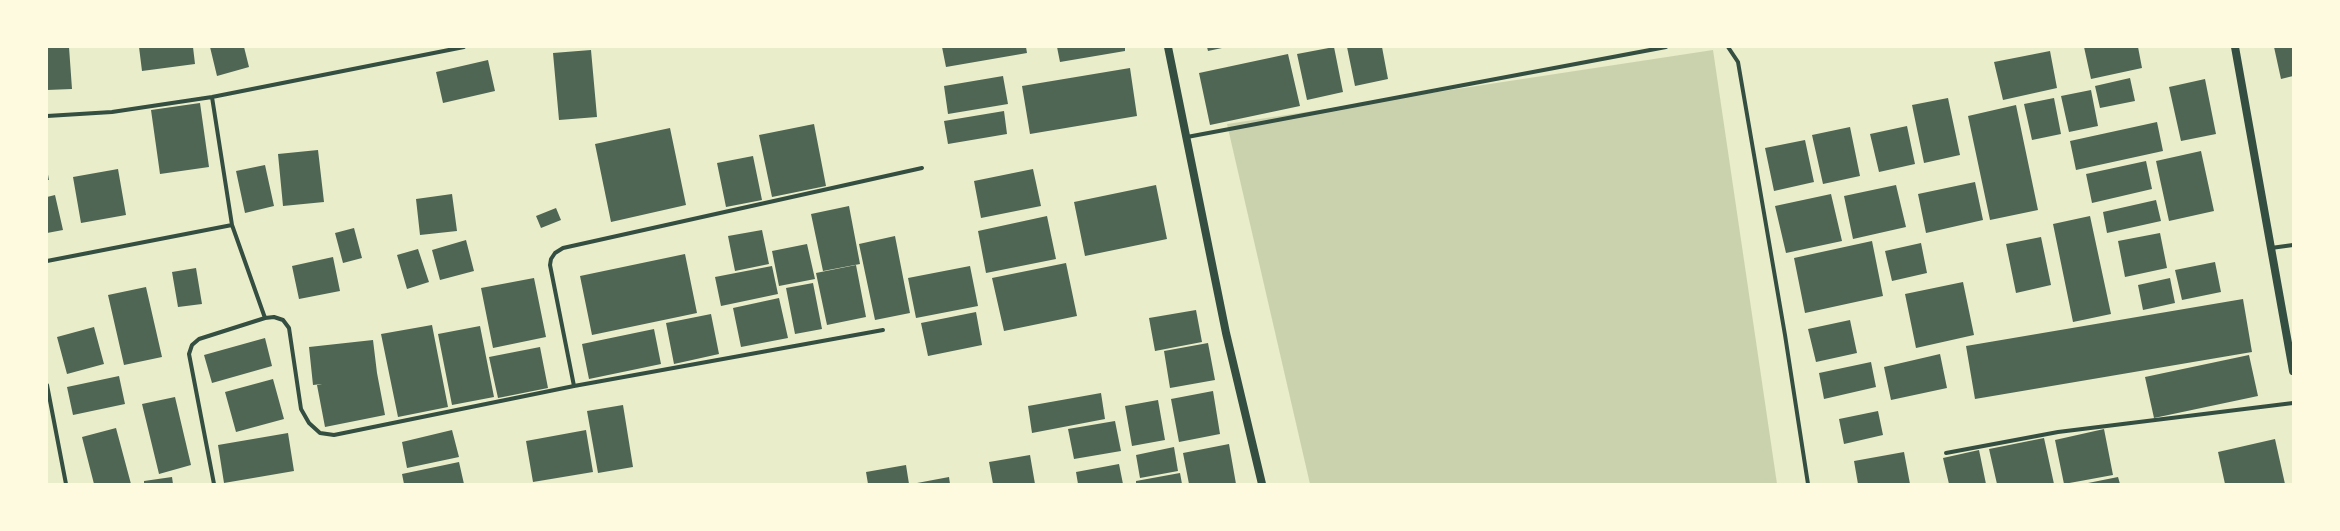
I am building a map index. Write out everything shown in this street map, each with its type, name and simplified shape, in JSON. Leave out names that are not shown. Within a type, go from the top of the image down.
[{"type":"main road","points":[[1168,47],[1226,333],[1262,484]]},
{"type":"main road","points":[[2235,47],[2293,371]]},
{"type":"street","points":[[47,116],[112,112],[212,96],[464,47]]},
{"type":"street","points":[[1186,137],[1666,47]]},
{"type":"street","points":[[1728,47],[1738,62],[1808,484]]},
{"type":"street","points":[[212,96],[232,225],[265,318]]},
{"type":"street","points":[[574,386],[550,264],[555,253],[563,248],[922,168]]},
{"type":"street","points":[[47,262],[232,225]]},
{"type":"street","points":[[2271,248],[2293,245]]},
{"type":"street","points":[[214,484],[189,354],[192,344],[200,339],[265,318],[274,317],[283,320],[289,328],[301,409],[309,423],[320,433],[334,435],[574,386],[883,330]]},
{"type":"street","points":[[47,385],[66,484]]},
{"type":"street","points":[[1946,453],[2058,432],[2293,402]]},
{"type":"green space","points":[[1713,50],[1777,484],[1310,484],[1227,124]]},
{"type":"building","points":[[47,47],[69,47],[72,89],[47,90]]},
{"type":"building","points":[[139,47],[193,47],[195,64],[142,71]]},
{"type":"building","points":[[210,47],[244,47],[249,67],[217,76]]},
{"type":"building","points":[[942,47],[1026,47],[1027,53],[946,67]]},
{"type":"building","points":[[1057,47],[1125,47],[1125,51],[1060,62]]},
{"type":"building","points":[[1207,47],[1222,47],[1222,48],[1208,51]]},
{"type":"building","points":[[1334,47],[1343,92],[1307,100],[1297,54]]},
{"type":"building","points":[[1347,47],[1382,47],[1388,79],[1355,86]]},
{"type":"building","points":[[2084,47],[2138,47],[2142,68],[2091,79]]},
{"type":"building","points":[[2274,47],[2293,47],[2293,76],[2281,79]]},
{"type":"building","points":[[591,50],[597,117],[559,120],[553,53]]},
{"type":"building","points":[[2050,51],[2057,88],[2003,100],[1994,62]]},
{"type":"building","points":[[1288,54],[1300,106],[1210,125],[1199,73]]},
{"type":"building","points":[[488,60],[495,91],[443,103],[436,72]]},
{"type":"building","points":[[1130,68],[1137,116],[1030,134],[1022,86]]},
{"type":"building","points":[[1003,76],[1008,104],[948,114],[944,86]]},
{"type":"building","points":[[2130,78],[2135,101],[2100,108],[2095,86]]},
{"type":"building","points":[[2205,79],[2216,134],[2181,141],[2169,87]]},
{"type":"building","points":[[2091,90],[2098,126],[2069,132],[2061,96]]},
{"type":"building","points":[[1948,98],[1960,155],[1924,163],[1912,105]]},
{"type":"building","points":[[2054,98],[2061,134],[2032,140],[2024,104]]},
{"type":"building","points":[[200,103],[209,167],[160,174],[151,110]]},
{"type":"building","points":[[2016,105],[2038,210],[1990,220],[1968,116]]},
{"type":"building","points":[[1004,111],[1007,134],[948,144],[944,121]]},
{"type":"building","points":[[2157,122],[2163,151],[2076,170],[2070,141]]},
{"type":"building","points":[[814,124],[826,186],[772,197],[759,135]]},
{"type":"building","points":[[1907,126],[1915,164],[1879,172],[1870,134]]},
{"type":"building","points":[[1850,127],[1860,176],[1823,184],[1812,135]]},
{"type":"building","points":[[670,128],[686,205],[611,222],[595,144]]},
{"type":"building","points":[[1805,140],[1814,182],[1774,191],[1765,148]]},
{"type":"building","points":[[318,150],[324,202],[283,206],[278,154]]},
{"type":"building","points":[[2201,151],[2214,211],[2169,221],[2156,161]]},
{"type":"building","points":[[753,156],[762,200],[726,207],[717,163]]},
{"type":"building","points":[[2146,161],[2152,189],[2092,203],[2086,174]]},
{"type":"building","points":[[265,165],[274,206],[245,213],[236,171]]},
{"type":"building","points":[[47,169],[49,180],[47,180]]},
{"type":"building","points":[[118,169],[126,215],[81,223],[73,177]]},
{"type":"building","points":[[1033,169],[1041,206],[981,218],[974,181]]},
{"type":"building","points":[[1975,182],[1983,220],[1926,233],[1918,194]]},
{"type":"building","points":[[1156,185],[1167,239],[1085,256],[1074,202]]},
{"type":"building","points":[[1896,185],[1906,227],[1853,239],[1844,196]]},
{"type":"building","points":[[452,194],[457,231],[420,235],[416,199]]},
{"type":"building","points":[[1831,194],[1842,241],[1786,253],[1775,206]]},
{"type":"building","points":[[55,195],[63,230],[47,233],[47,197]]},
{"type":"building","points":[[2156,200],[2161,221],[2107,233],[2103,212]]},
{"type":"building","points":[[849,206],[860,264],[823,271],[811,214]]},
{"type":"building","points":[[556,208],[561,220],[541,228],[536,216]]},
{"type":"building","points":[[1047,216],[1056,259],[986,273],[978,231]]},
{"type":"building","points":[[2090,216],[2111,314],[2073,322],[2053,224]]},
{"type":"building","points":[[354,228],[362,258],[343,263],[335,233]]},
{"type":"building","points":[[762,230],[769,264],[735,271],[728,236]]},
{"type":"building","points":[[2160,233],[2167,268],[2125,277],[2118,241]]},
{"type":"building","points":[[895,236],[910,313],[875,320],[859,244]]},
{"type":"building","points":[[2041,237],[2051,285],[2016,293],[2006,244]]},
{"type":"building","points":[[466,240],[474,271],[440,280],[432,250]]},
{"type":"building","points":[[1872,241],[1883,296],[1805,313],[1794,258]]},
{"type":"building","points":[[1921,243],[1927,273],[1892,281],[1885,251]]},
{"type":"building","points":[[807,244],[815,279],[779,286],[772,251]]},
{"type":"building","points":[[418,249],[429,282],[407,289],[397,255]]},
{"type":"building","points":[[685,254],[697,313],[592,335],[580,276]]},
{"type":"building","points":[[333,257],[340,291],[299,299],[292,266]]},
{"type":"building","points":[[2215,262],[2221,292],[2182,300],[2175,270]]},
{"type":"building","points":[[1066,263],[1077,316],[1004,331],[992,278]]},
{"type":"building","points":[[856,265],[866,317],[827,325],[816,273]]},
{"type":"building","points":[[772,266],[778,294],[721,306],[715,277]]},
{"type":"building","points":[[970,266],[978,306],[916,318],[908,278]]},
{"type":"building","points":[[196,268],[202,304],[178,307],[172,272]]},
{"type":"building","points":[[534,278],[546,337],[493,348],[481,288]]},
{"type":"building","points":[[2170,278],[2175,303],[2143,310],[2138,285]]},
{"type":"building","points":[[1963,282],[1974,335],[1916,348],[1905,294]]},
{"type":"building","points":[[813,283],[822,329],[795,334],[786,288]]},
{"type":"building","points":[[146,287],[162,357],[124,365],[108,295]]},
{"type":"building","points":[[779,298],[788,338],[741,347],[733,308]]},
{"type":"building","points":[[2243,299],[2252,352],[1975,399],[1966,346]]},
{"type":"building","points":[[1196,310],[1202,342],[1155,351],[1149,318]]},
{"type":"building","points":[[976,312],[982,345],[928,356],[921,323]]},
{"type":"building","points":[[711,314],[719,354],[674,364],[666,323]]},
{"type":"building","points":[[1850,320],[1857,353],[1816,362],[1808,329]]},
{"type":"building","points":[[432,325],[448,407],[398,417],[381,334]]},
{"type":"building","points":[[480,326],[494,397],[452,405],[438,334]]},
{"type":"building","points":[[94,327],[104,364],[67,374],[57,337]]},
{"type":"building","points":[[654,329],[661,364],[589,379],[582,344]]},
{"type":"building","points":[[265,338],[272,366],[212,383],[204,355]]},
{"type":"building","points":[[373,340],[377,373],[385,415],[325,427],[317,385],[322,384],[313,385],[309,347]]},
{"type":"building","points":[[1208,343],[1215,380],[1170,388],[1164,351]]},
{"type":"building","points":[[540,347],[548,388],[498,398],[489,357]]},
{"type":"building","points":[[1940,354],[1947,388],[1891,400],[1884,367]]},
{"type":"building","points":[[2249,355],[2258,396],[2154,418],[2145,377]]},
{"type":"building","points":[[1871,362],[1876,387],[1824,399],[1819,373]]},
{"type":"building","points":[[119,376],[125,404],[73,415],[67,387]]},
{"type":"building","points":[[273,379],[284,419],[236,432],[225,392]]},
{"type":"building","points":[[1213,391],[1220,434],[1179,442],[1171,399]]},
{"type":"building","points":[[1101,393],[1105,419],[1032,433],[1028,406]]},
{"type":"building","points":[[175,397],[191,465],[159,474],[142,404]]},
{"type":"building","points":[[1158,400],[1165,440],[1132,446],[1125,406]]},
{"type":"building","points":[[623,405],[633,467],[598,473],[587,411]]},
{"type":"building","points":[[1878,411],[1883,435],[1844,444],[1839,419]]},
{"type":"building","points":[[1115,421],[1121,451],[1074,459],[1068,429]]},
{"type":"building","points":[[116,428],[131,484],[94,484],[82,437]]},
{"type":"building","points":[[2104,429],[2113,475],[2064,484],[2055,440]]},
{"type":"building","points":[[452,430],[459,457],[407,468],[402,442]]},
{"type":"building","points":[[586,430],[593,472],[533,482],[526,441]]},
{"type":"building","points":[[288,433],[294,471],[224,483],[218,445]]},
{"type":"building","points":[[2044,438],[2054,484],[1997,484],[1989,449]]},
{"type":"building","points":[[2275,439],[2285,484],[2225,484],[2218,452]]},
{"type":"building","points":[[1229,444],[1236,484],[1189,484],[1183,453]]},
{"type":"building","points":[[1174,447],[1178,471],[1140,478],[1136,455]]},
{"type":"building","points":[[1979,450],[1986,484],[1949,484],[1943,458]]},
{"type":"building","points":[[1904,452],[1910,484],[1858,484],[1854,461]]},
{"type":"building","points":[[1030,455],[1035,484],[993,484],[989,462]]},
{"type":"building","points":[[459,462],[464,484],[404,484],[402,474]]},
{"type":"building","points":[[1119,464],[1123,484],[1078,484],[1076,472]]},
{"type":"building","points":[[906,465],[909,484],[868,484],[866,472]]},
{"type":"building","points":[[1180,473],[1182,484],[1136,484],[1136,481]]},
{"type":"building","points":[[172,477],[173,484],[144,484],[144,481]]},
{"type":"building","points":[[949,477],[950,484],[917,484],[917,483]]},
{"type":"building","points":[[2118,477],[2120,484],[2088,484],[2088,483]]}]
